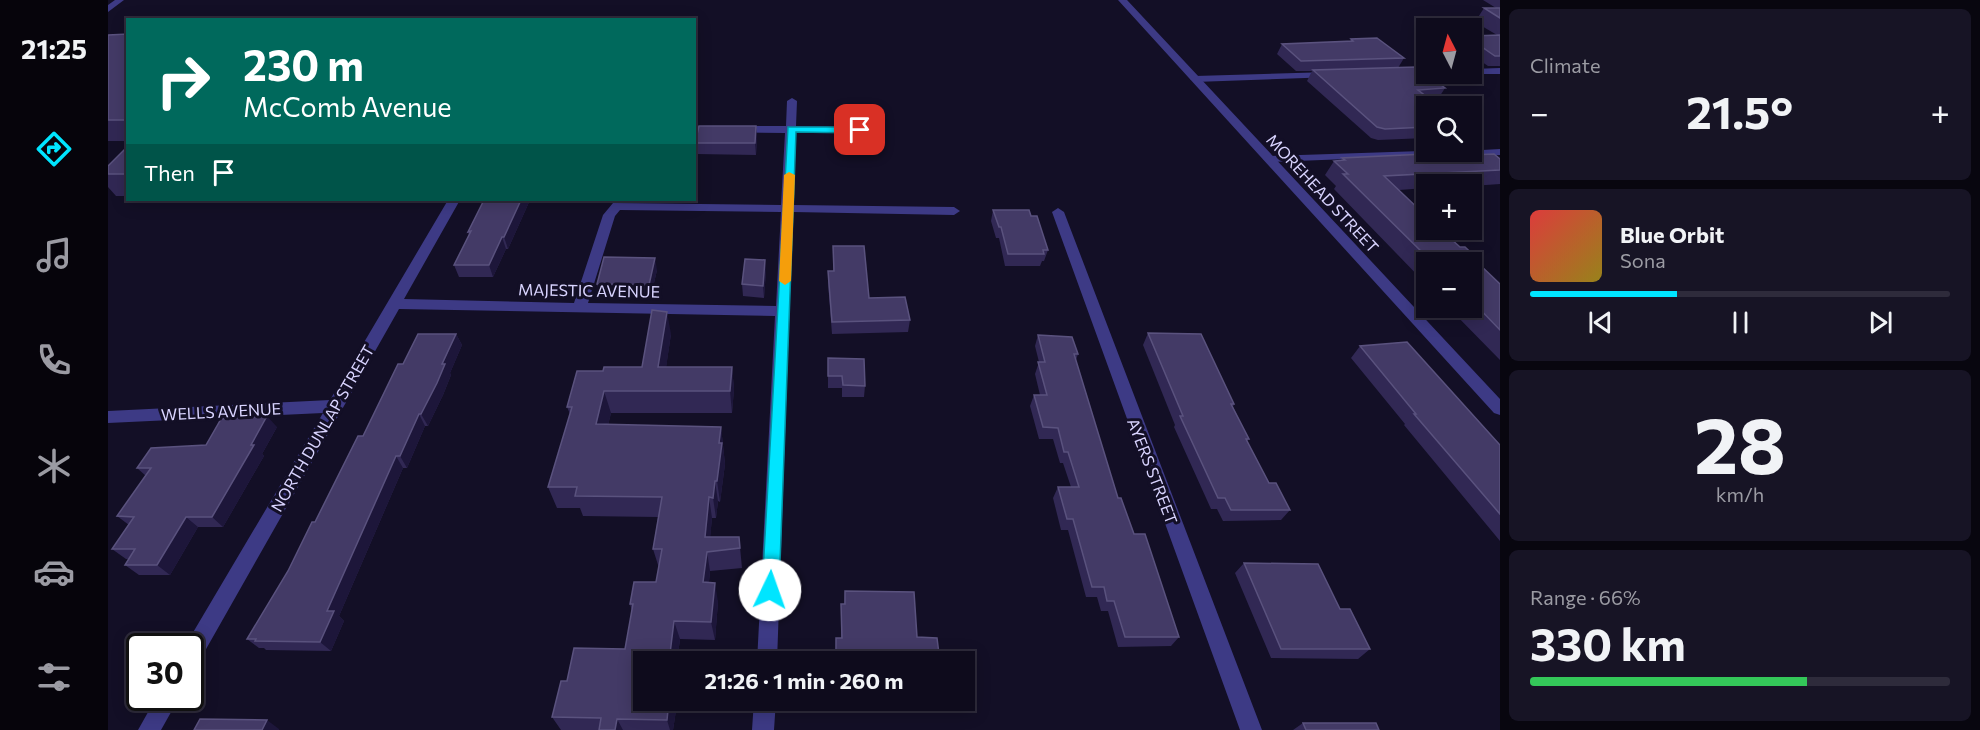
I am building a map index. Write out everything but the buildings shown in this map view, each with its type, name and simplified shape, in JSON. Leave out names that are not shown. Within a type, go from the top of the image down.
[{"type":"street","points":[[108,9],[120,0]]},
{"type":"street","name":"MOREHEAD STREET","points":[[1122,0],[1500,409]]},
{"type":"street","points":[[1482,72],[1500,71]]},
{"type":"street","points":[[1196,79],[1346,75]]},
{"type":"street","points":[[768,651],[792,101]]},
{"type":"street","points":[[696,129],[860,130]]},
{"type":"street","points":[[1269,159],[1500,152]]},
{"type":"street","name":"NORTH DUNLAP STREET","points":[[204,634],[453,201]]},
{"type":"street","points":[[580,307],[609,215],[617,206],[954,211]]},
{"type":"street","name":"AYERS STREET","points":[[1058,212],[1251,730]]},
{"type":"street","name":"MAJESTIC AVENUE","points":[[393,304],[784,311]]},
{"type":"street","name":"WELLS AVENUE","points":[[108,417],[335,405]]},
{"type":"street","points":[[149,730],[160,711]]},
{"type":"street","points":[[763,730],[764,711]]},
{"type":"slow traffic","points":[[785,281],[789,175]]},
{"type":"route","points":[[770,590],[792,129],[860,130]]}]
